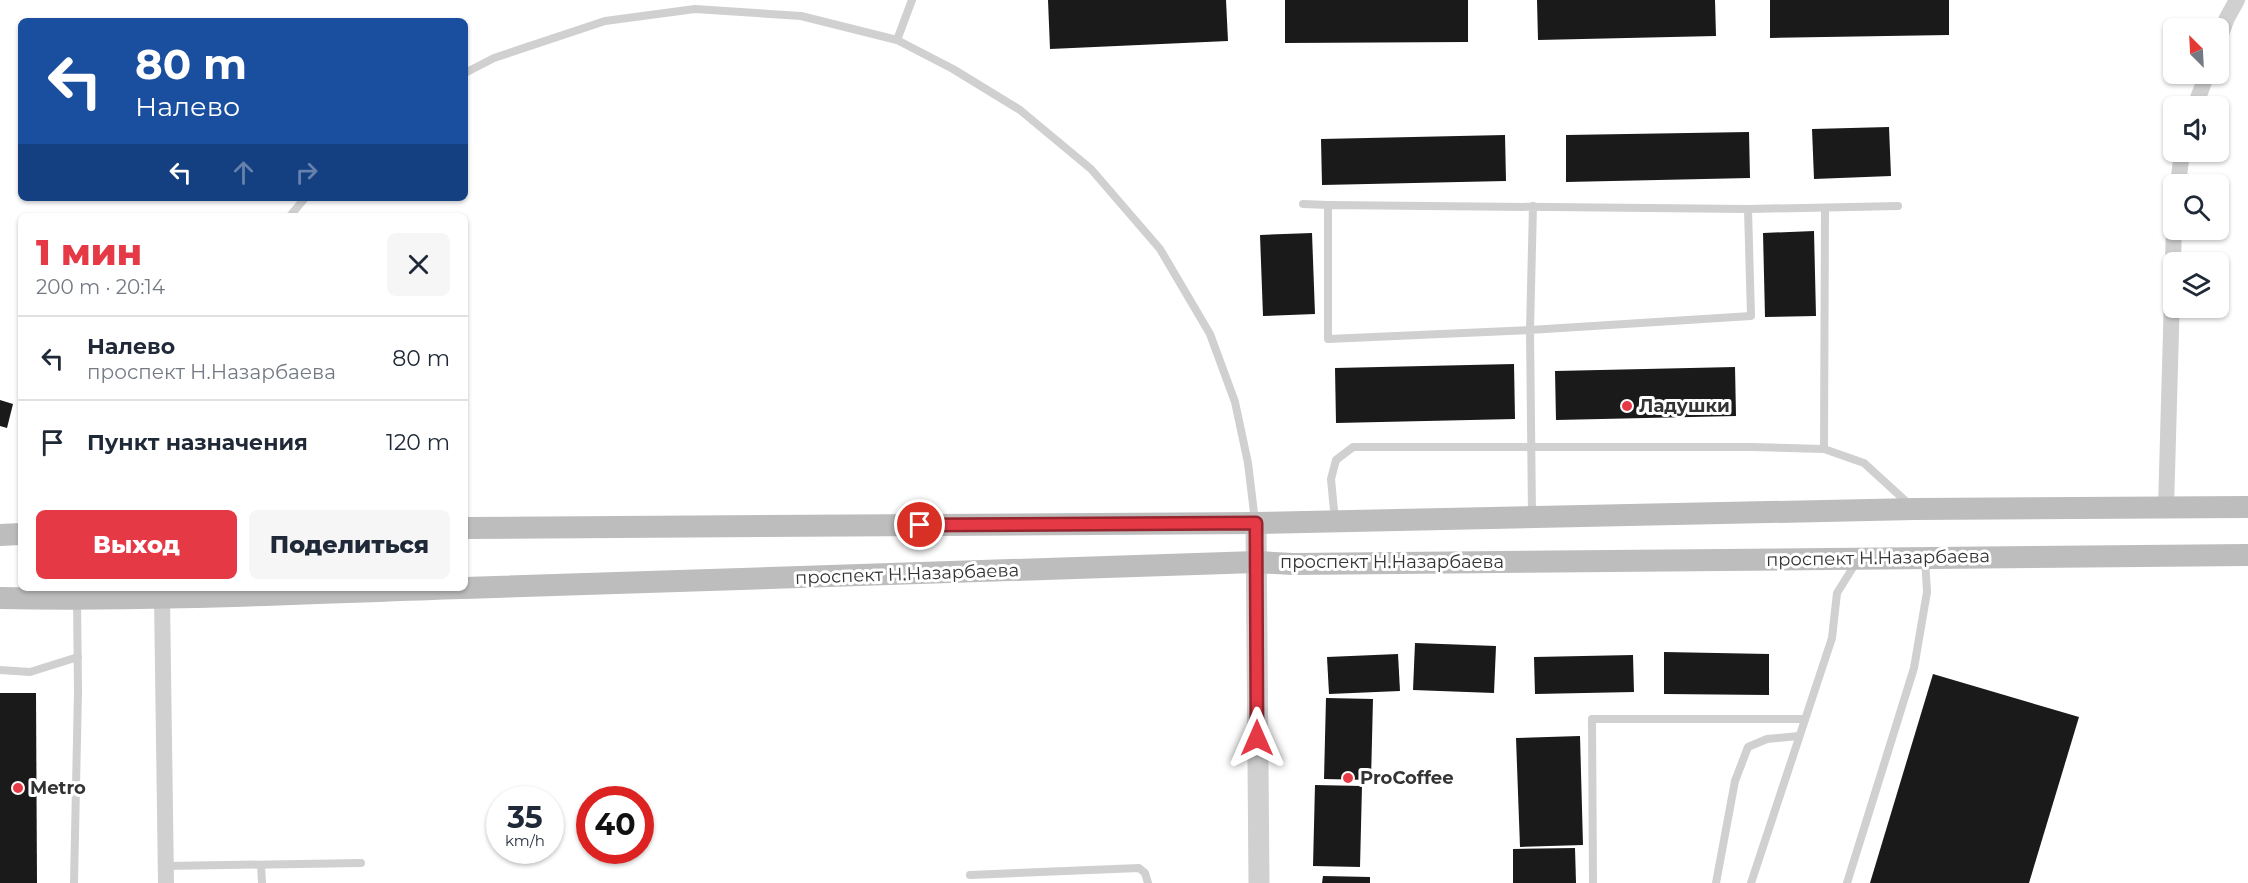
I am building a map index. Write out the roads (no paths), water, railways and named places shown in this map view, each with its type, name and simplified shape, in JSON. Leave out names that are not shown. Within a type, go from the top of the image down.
[{"type":"main road","points":[[468,528],[1256,523],[1532,519],[1915,509],[2248,507]]},
{"type":"main road","points":[[0,535],[18,534]]},
{"type":"main road","name":"проспект Н.Назарбаева","points":[[468,588],[1256,562],[1293,564],[2248,555]]},
{"type":"main road","name":"проспект Н.Назарбаева","points":[[0,598],[162,598],[373,591]]},
{"type":"street","points":[[2227,18],[2238,0]]},
{"type":"street","points":[[2166,508],[2174,240]]},
{"type":"street","points":[[1256,523],[1259,883]]},
{"type":"street","points":[[162,598],[165,883]]},
{"type":"lane","points":[[897,40],[912,0]]},
{"type":"lane","points":[[468,71],[494,58],[605,21],[695,9],[801,16],[897,40],[953,69],[1020,110],[1090,169],[1160,249],[1210,334],[1235,402],[1248,463],[1256,523]]},
{"type":"lane","points":[[292,213],[302,201]]},
{"type":"lane","points":[[1303,204],[1748,210],[1898,206]]},
{"type":"lane","points":[[1328,205],[1328,339],[1530,330],[1751,316],[1748,210]]},
{"type":"lane","points":[[1532,519],[1530,330],[1533,206]]},
{"type":"lane","points":[[1824,449],[1825,208]]},
{"type":"lane","points":[[1335,522],[1330,479],[1336,460],[1353,447],[1824,449],[1864,463],[1915,509]]},
{"type":"lane","points":[[1751,883],[1832,638],[1837,592],[1859,558]]},
{"type":"lane","points":[[1847,883],[1914,668],[1927,592],[1925,558]]},
{"type":"lane","points":[[74,883],[77,599]]},
{"type":"lane","points":[[0,670],[30,672],[78,657]]},
{"type":"lane","points":[[1593,883],[1592,719],[1805,719]]},
{"type":"lane","points":[[1716,883],[1735,781],[1748,747],[1767,739],[1799,736]]},
{"type":"lane","points":[[165,866],[361,863]]},
{"type":"lane","points":[[261,865],[262,883]]},
{"type":"lane","points":[[970,874],[1139,868],[1145,873],[1148,883]]},
{"type":"place","name":"Ладушки","points":[[1627,406]]},
{"type":"place","name":"ProCoffee","points":[[1348,778]]},
{"type":"place","name":"Metro","points":[[18,788]]}]
